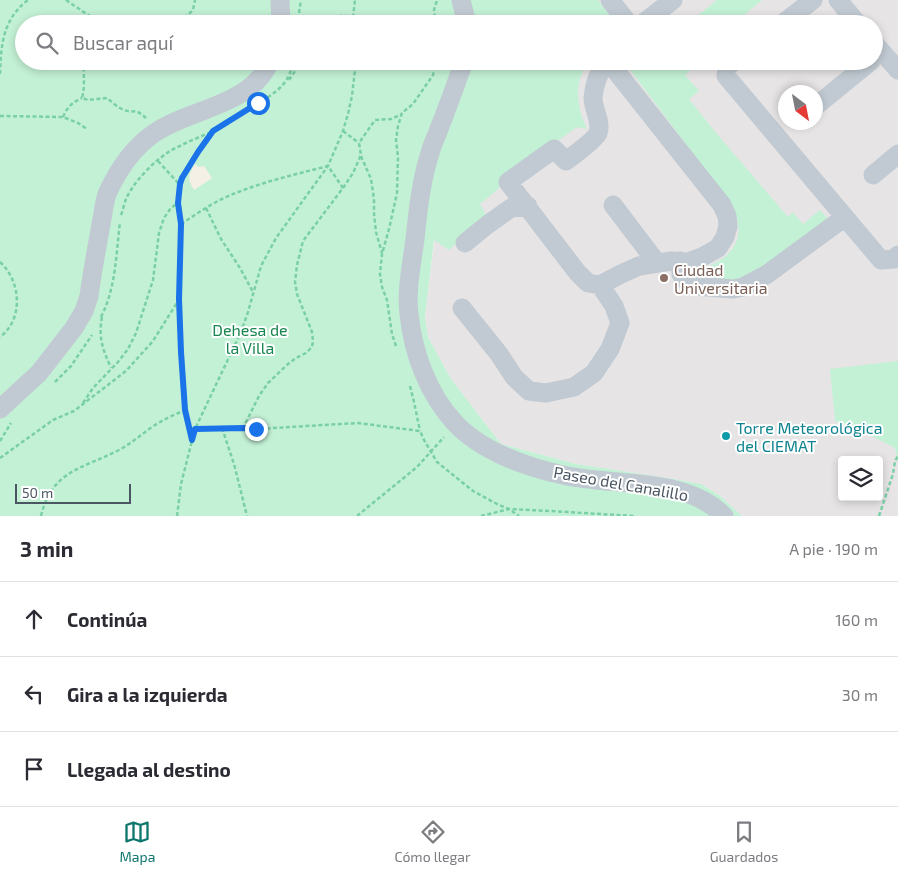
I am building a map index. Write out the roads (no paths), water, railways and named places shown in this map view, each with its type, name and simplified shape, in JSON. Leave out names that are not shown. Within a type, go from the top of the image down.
[{"type":"street","points":[[280,0],[281,15]]},
{"type":"street","points":[[462,0],[465,15]]},
{"type":"street","points":[[610,0],[622,15]]},
{"type":"street","points":[[654,15],[674,0]]},
{"type":"street","points":[[794,15],[813,0]]},
{"type":"street","points":[[838,0],[850,15]]},
{"type":"street","points":[[883,59],[898,70]]},
{"type":"street","points":[[0,409],[39,373],[74,328],[84,311],[89,296],[106,196],[132,155],[163,127],[226,101],[248,89],[266,70]]},
{"type":"street","name":"Paseo del Canalillo","points":[[461,70],[430,152],[422,182],[409,290],[410,320],[413,336],[421,367],[437,400],[456,424],[490,450],[504,457],[562,475],[680,490],[695,495],[724,516]]},
{"type":"street","points":[[601,70],[597,76],[593,99],[599,127],[598,134],[566,161],[554,149],[508,182],[577,272],[588,283],[600,285],[639,266],[657,263],[688,262],[711,253],[718,248],[725,237],[728,226],[727,216],[722,205],[613,70]]},
{"type":"street","points":[[727,70],[726,76],[881,260],[894,259],[898,256]]},
{"type":"street","points":[[823,100],[858,70]]},
{"type":"street","points":[[873,175],[898,154]]},
{"type":"street","points":[[465,243],[487,224],[512,208],[528,206]]},
{"type":"street","points":[[613,206],[657,263]]},
{"type":"street","points":[[680,262],[681,274],[695,286],[732,289],[743,287],[766,275],[845,217]]},
{"type":"street","points":[[462,308],[499,354],[514,377],[529,391],[546,393],[574,387],[594,373],[610,349],[620,323],[614,306],[600,285]]},
{"type":"place","name":"Ciudad Universitaria","points":[[664,278]]},
{"type":"place","name":"Torre Meteorológica del CIEMAT","points":[[726,436]]},
{"type":"park label","name":"Dehesa de la Villa","points":[[250,338]]}]
